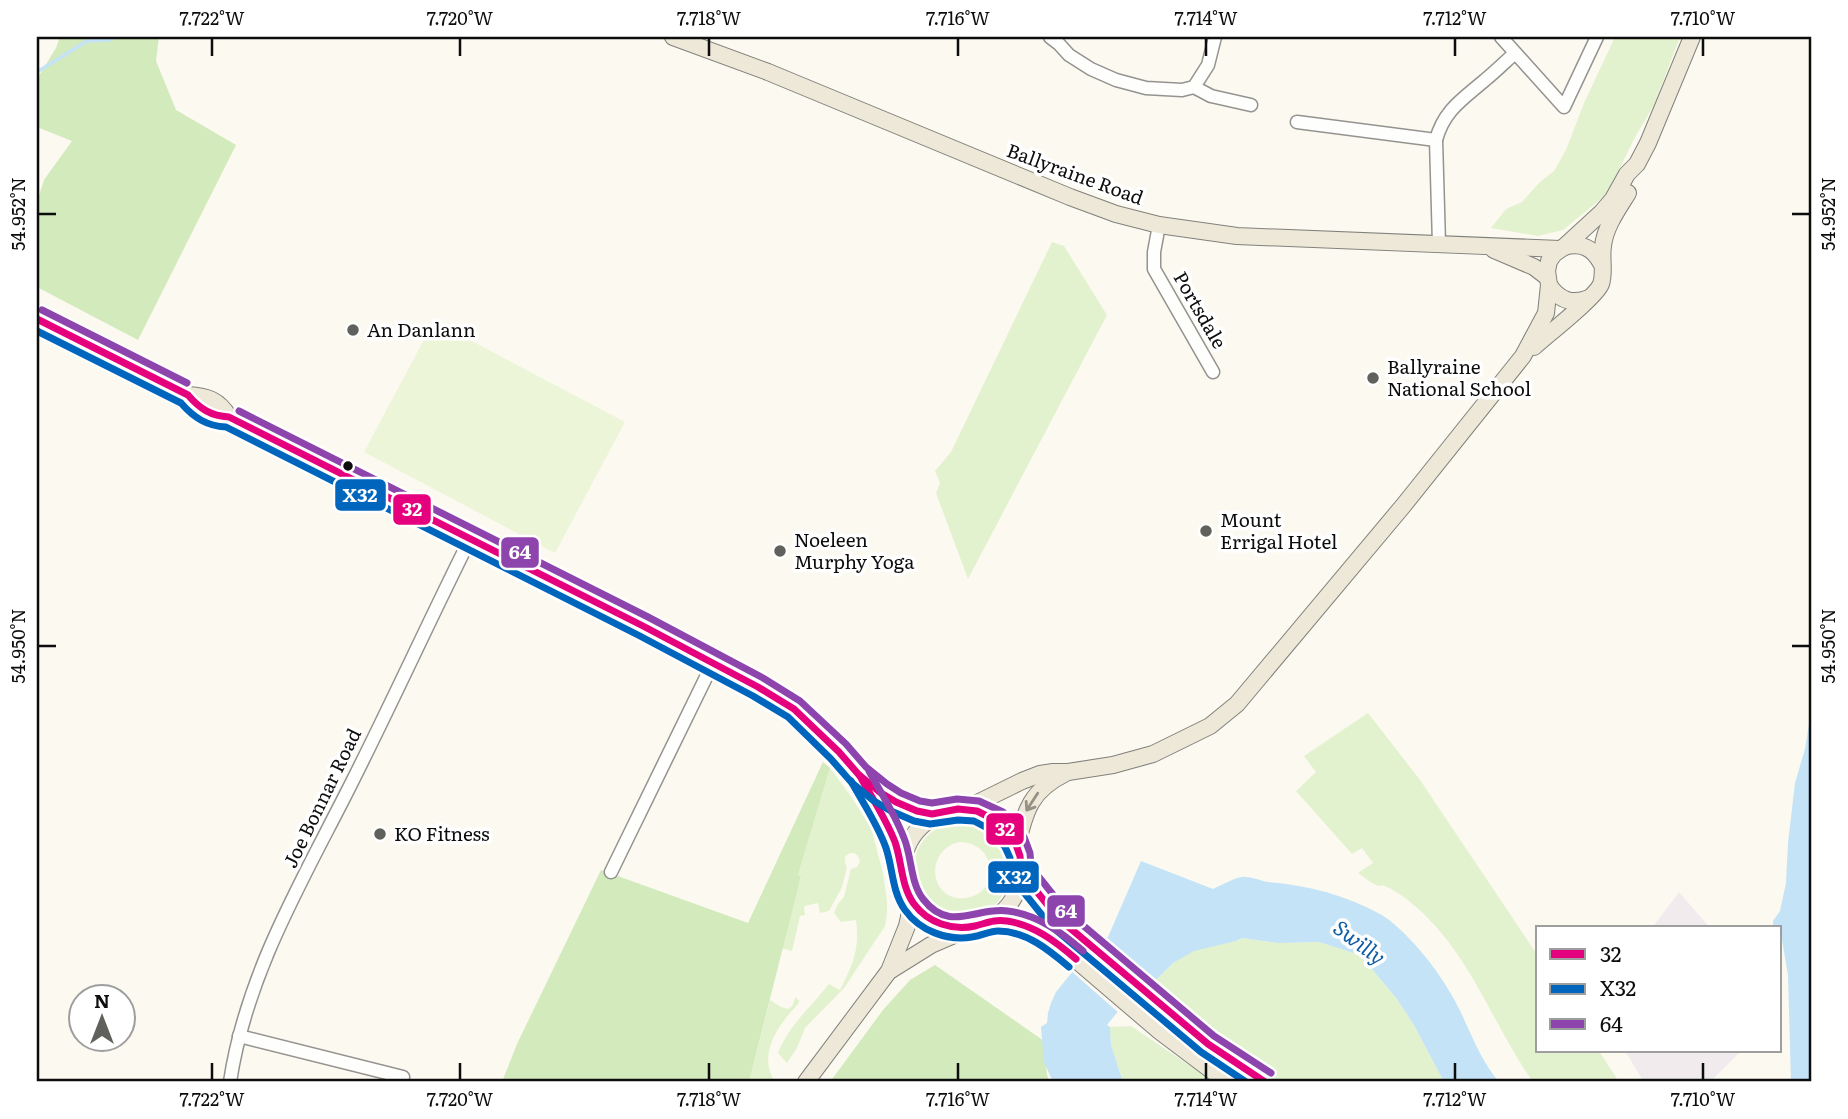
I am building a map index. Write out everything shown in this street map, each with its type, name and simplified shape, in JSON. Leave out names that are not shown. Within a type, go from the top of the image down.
[{"type":"main road","name":"Ballyraine Road","points":[[673,37],[768,72],[1116,214],[1159,225],[1237,236],[1486,247]]},
{"type":"main road","points":[[1523,356],[1546,313],[1549,261],[1613,200],[1627,174],[1637,164],[1692,37]]},
{"type":"main road","points":[[1601,262],[1604,238],[1630,189],[1637,164]]},
{"type":"main road","points":[[965,810],[1031,777],[1135,760],[1168,748],[1210,726],[1237,704],[1410,497],[1523,356],[1598,290],[1602,282],[1601,262],[1597,255],[1585,247],[1486,247]]},
{"type":"main road","points":[[1486,247],[1525,263],[1548,281],[1556,294],[1565,299],[1576,301],[1589,298]]},
{"type":"main road","points":[[37,319],[188,395],[202,396],[223,407],[229,417],[758,687],[794,709],[859,775],[903,806],[926,813],[977,811],[997,821],[1010,834],[1017,846],[1021,868],[1047,906],[1085,943],[1158,1004],[1208,1044],[1265,1082]]},
{"type":"main road","points":[[1017,846],[1031,800],[1048,783],[1068,772]]},
{"type":"main road","points":[[859,775],[887,827],[902,866],[905,887],[920,912],[931,920],[951,927],[972,927]]},
{"type":"main road","points":[[902,866],[904,853],[916,831],[923,823],[940,813]]},
{"type":"main road","points":[[889,971],[931,945],[993,920],[1014,898],[1021,868]]},
{"type":"main road","points":[[806,1082],[889,971],[907,926],[909,896]]},
{"type":"main road","points":[[993,920],[1036,929],[1058,943],[1146,1019],[1227,1082]]},
{"type":"street","points":[[1194,87],[1208,65],[1215,37]]},
{"type":"street","points":[[1501,37],[1564,107],[1597,37]]},
{"type":"street","points":[[1057,39],[1069,55],[1116,80],[1146,88],[1182,90],[1194,87],[1211,96],[1251,105]]},
{"type":"street","points":[[1439,244],[1436,140],[1440,126],[1457,103],[1514,53]]},
{"type":"street","points":[[1297,121],[1436,140]]},
{"type":"street","name":"Portsdale","points":[[1159,225],[1154,269],[1213,372]]},
{"type":"street","name":"Joe Bonnar Road","points":[[230,1082],[239,1036],[256,980],[271,943],[470,539]]},
{"type":"street","points":[[611,872],[713,663]]},
{"type":"street","points":[[239,1036],[403,1077]]},
{"type":"shaded area","points":[[1679,892],[1708,926],[1654,926]]},
{"type":"shaded area","points":[[1626,1052],[1740,1052],[1710,1082],[1644,1082]]},
{"type":"green space","points":[[60,37],[159,37],[156,61],[176,110],[236,145],[138,340],[37,287],[37,202],[44,180],[72,141],[37,127],[37,79]]},
{"type":"green space","points":[[1615,37],[1680,37],[1654,105],[1607,194],[1563,230],[1538,236],[1491,228],[1506,209],[1522,202],[1554,171],[1566,150],[1584,103]]},
{"type":"green space","points":[[1052,242],[1064,246],[1107,315],[968,579],[936,493],[940,483],[935,471],[951,452]]},
{"type":"green space","points":[[434,321],[625,422],[555,553],[364,452]]},
{"type":"green space","points":[[1368,713],[1420,780],[1536,953],[1536,1052],[1600,1052],[1619,1082],[1533,1082],[1448,941],[1407,899],[1387,887],[1376,885],[1358,873],[1373,863],[1362,848],[1352,854],[1296,791],[1316,772],[1304,756]]},
{"type":"green space","points":[[823,762],[830,768],[798,875],[801,876],[749,1082],[502,1082],[517,1044],[601,870],[748,923]]},
{"type":"green space","points":[[830,768],[871,828],[883,873],[887,913],[885,926],[844,988],[805,1028],[787,1063],[778,1053],[788,1034],[829,984],[840,990],[856,948],[856,920],[841,922],[834,913],[844,897],[851,869],[857,867],[860,862],[858,856],[852,853],[845,857],[847,867],[842,887],[829,911],[820,913],[818,903],[804,906],[805,915],[800,916],[792,951],[781,948],[801,877],[798,875]]},
{"type":"green space","points":[[956,821],[978,825],[995,835],[1005,850],[1009,867],[1007,884],[1000,899],[986,911],[967,917],[947,916],[931,907],[920,894],[914,877],[915,860],[921,843],[935,830]],"holes":[[[959,842],[972,844],[987,858],[990,878],[978,894],[966,898],[954,897],[945,893],[939,885],[936,865],[947,847]]]},
{"type":"green space","points":[[1242,938],[1278,943],[1319,942],[1360,955],[1397,999],[1444,1082],[1279,1082],[1175,1006],[1154,982],[1173,963],[1194,950]]},
{"type":"green space","points":[[935,965],[1044,1041],[1050,1082],[830,1082],[883,1010],[910,980]]},
{"type":"green space","points":[[796,997],[798,1004],[783,1021],[769,1051],[768,1061],[775,1082],[749,1082],[770,1000],[788,1009]]},
{"type":"green space","points":[[1131,1026],[1214,1082],[1123,1082],[1111,1045],[1110,1027]]},
{"type":"water","points":[[1811,712],[1811,1082],[1791,1082],[1788,975],[1782,926],[1773,926],[1773,921],[1780,911],[1786,883],[1795,783],[1805,749]]},
{"type":"water","name":"Swilly","points":[[1141,861],[1213,889],[1236,878],[1248,877],[1326,892],[1354,901],[1380,914],[1408,937],[1435,969],[1455,1001],[1484,1060],[1499,1082],[1444,1082],[1397,999],[1360,955],[1319,942],[1278,943],[1242,938],[1194,951],[1173,963],[1154,982],[1151,983],[1146,977],[1107,1025],[1110,1027],[1111,1045],[1123,1082],[1053,1082],[1044,1062],[1041,1027],[1047,1023],[1056,992],[1082,960],[1108,937]]},
{"type":"pier","points":[[1102,938],[1156,986],[1149,986],[1146,982],[1120,1014],[1070,970],[1079,958]]},
{"type":"waterway","points":[[37,72],[87,41],[109,40],[115,37]]},
{"type":"transit line","name":"64","points":[[42,310],[187,383]]},
{"type":"transit line","name":"32","points":[[37,319],[188,395],[206,411],[229,417],[758,687],[794,709],[859,775],[896,802],[932,814],[958,809],[977,811],[997,821],[1015,842],[1026,878],[1058,918],[1208,1044],[1265,1082]]},
{"type":"transit line","name":"X32","points":[[37,331],[181,403],[201,420],[226,427],[753,696],[788,717],[852,783],[891,811],[914,821],[930,824],[974,821],[991,830],[1005,847],[1017,884],[1050,925],[1201,1052],[1246,1082]]},
{"type":"transit line","name":"64","points":[[239,411],[648,617],[763,678],[800,701],[846,744],[866,767],[901,793],[932,803],[957,799],[979,801],[1003,812],[1024,837],[1035,872],[1066,911],[1214,1036],[1271,1073]]},
{"type":"transit line","name":"64","points":[[869,771],[907,845],[913,877],[919,892],[933,909],[954,917],[997,910],[1019,913],[1049,925],[1083,951]]},
{"type":"transit line","name":"32","points":[[860,776],[891,833],[907,890],[920,911],[934,921],[958,927],[998,921],[1017,923],[1044,935],[1076,959]]},
{"type":"transit line","name":"X32","points":[[851,781],[883,839],[901,903],[918,924],[935,933],[953,937],[972,937],[998,931],[1018,934],[1045,948],[1069,967]]},
{"type":"place","name":"An Danlann","points":[[353,330]]},
{"type":"place","name":"Ballyraine National School","points":[[1373,378]]},
{"type":"place","name":"Mount Errigal Hotel","points":[[1206,531]]},
{"type":"place","name":"Noeleen Murphy Yoga","points":[[780,551]]},
{"type":"place","name":"KO Fitness","points":[[380,834]]}]
